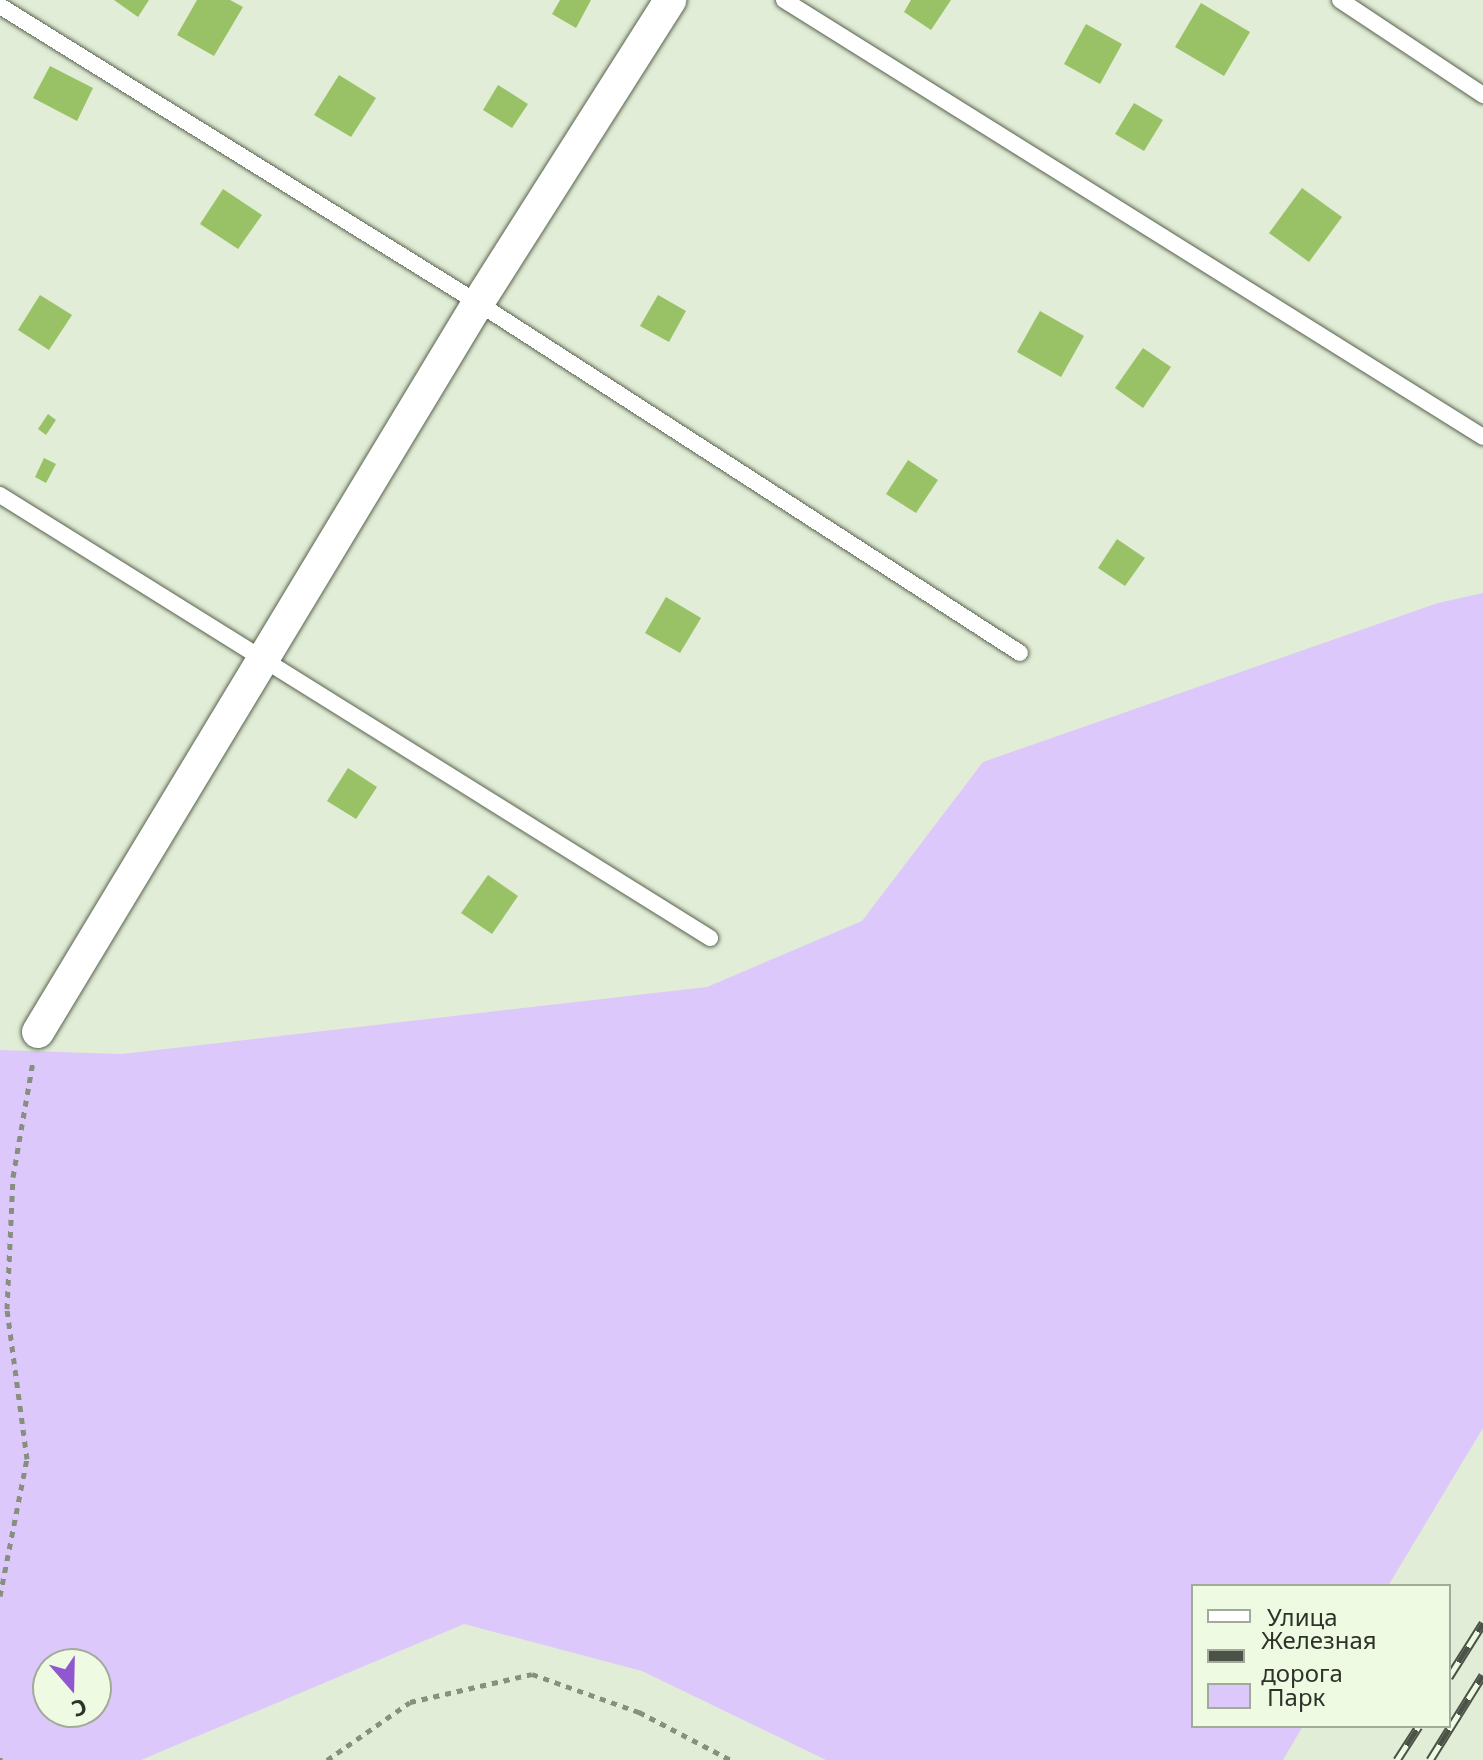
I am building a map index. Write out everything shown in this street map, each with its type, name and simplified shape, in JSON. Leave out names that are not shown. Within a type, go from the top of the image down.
[{"type":"street","points":[[38,1032],[478,303],[670,0]]},
{"type":"lane","points":[[784,0],[1483,437]]},
{"type":"lane","points":[[1340,0],[1483,95]]},
{"type":"lane","points":[[0,6],[478,303],[1020,653]]},
{"type":"lane","points":[[0,495],[710,938]]},
{"type":"path","points":[[0,1596],[27,1459],[7,1309],[13,1177],[38,1032]]},
{"type":"path","points":[[327,1760],[410,1702],[532,1674],[639,1712],[731,1760]]},
{"type":"green space","points":[[1483,593],[1483,1428],[1389,1584],[1191,1584],[1191,1728],[1302,1728],[1283,1760],[826,1760],[642,1671],[464,1624],[141,1760],[0,1760],[0,1050],[122,1054],[707,987],[862,921],[983,762],[1438,603]]},
{"type":"building","points":[[114,0],[149,0],[138,17]]},
{"type":"building","points":[[197,0],[230,0],[243,7],[214,56],[177,35]]},
{"type":"building","points":[[560,0],[591,0],[576,28],[552,14]]},
{"type":"building","points":[[911,0],[951,0],[931,30],[904,12]]},
{"type":"building","points":[[1201,3],[1250,32],[1224,76],[1175,47]]},
{"type":"building","points":[[1086,24],[1122,44],[1100,84],[1064,64]]},
{"type":"building","points":[[50,66],[93,88],[77,121],[33,98]]},
{"type":"building","points":[[339,75],[376,98],[351,137],[314,115]]},
{"type":"building","points":[[498,85],[528,104],[512,128],[483,110]]},
{"type":"building","points":[[1134,103],[1163,120],[1144,151],[1115,134]]},
{"type":"building","points":[[1302,188],[1342,217],[1309,262],[1269,233]]},
{"type":"building","points":[[223,189],[262,215],[238,249],[200,224]]},
{"type":"building","points":[[40,295],[72,315],[49,350],[18,330]]},
{"type":"building","points":[[658,295],[686,311],[669,342],[640,326]]},
{"type":"building","points":[[1040,311],[1084,336],[1061,377],[1017,352]]},
{"type":"building","points":[[1143,348],[1171,367],[1143,408],[1115,388]]},
{"type":"building","points":[[48,414],[56,420],[46,435],[38,429]]},
{"type":"building","points":[[44,458],[56,464],[46,483],[35,477]]},
{"type":"building","points":[[908,460],[938,480],[916,513],[886,494]]},
{"type":"building","points":[[1117,539],[1145,558],[1125,586],[1098,568]]},
{"type":"building","points":[[666,597],[701,618],[680,653],[645,633]]},
{"type":"building","points":[[348,768],[377,787],[356,819],[327,801]]},
{"type":"building","points":[[488,875],[518,896],[492,934],[461,913]]},
{"type":"railway","points":[[1451,1674],[1483,1623]]},
{"type":"railway","points":[[1451,1726],[1483,1675]]},
{"type":"railway","points":[[1397,1760],[1418,1728]]},
{"type":"railway","points":[[1430,1760],[1450,1728]]}]
